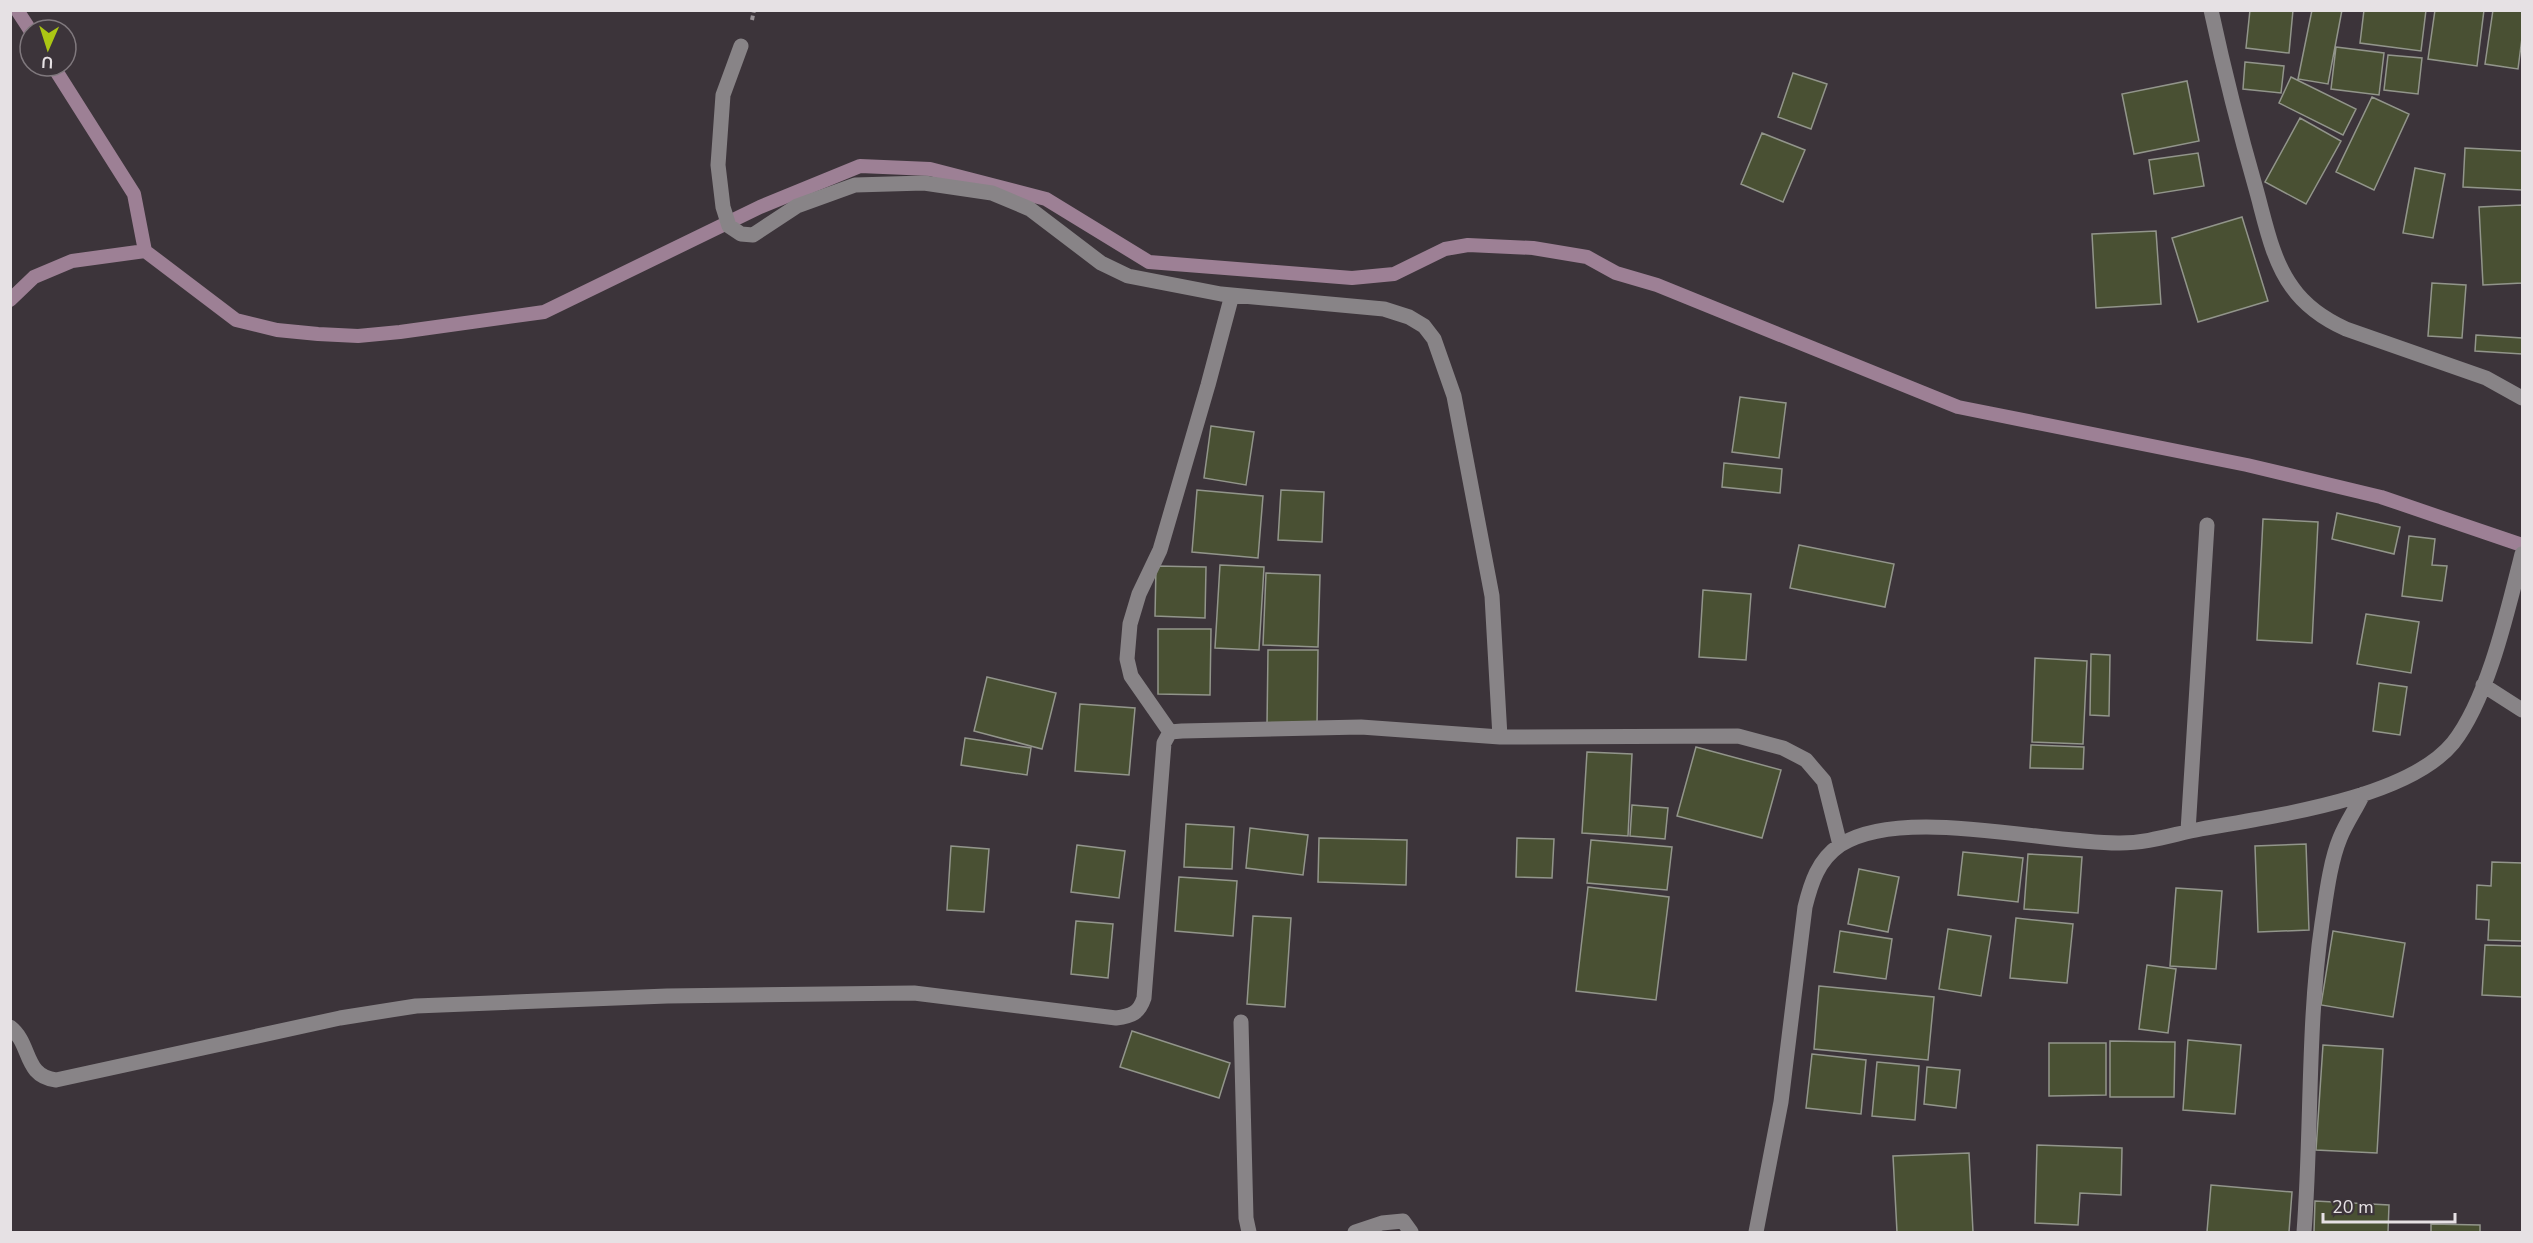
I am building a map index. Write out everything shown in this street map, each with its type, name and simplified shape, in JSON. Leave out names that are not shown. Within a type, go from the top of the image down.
[{"type":"street","points":[[2211,10],[2241,136],[2266,226],[2278,261],[2291,286],[2314,312],[2326,320],[2486,378],[2523,398]]},
{"type":"street","points":[[741,46],[723,95],[718,165],[723,207],[729,226],[741,234],[753,235],[797,206],[855,185],[924,183],[992,193],[1030,209],[1101,263],[1128,276],[1232,295],[1384,309],[1409,317],[1424,326],[1434,339],[1454,396],[1492,596],[1500,737]]},
{"type":"street","points":[[1170,732],[1131,676],[1126,658],[1130,624],[1139,594],[1160,550],[1209,386],[1232,295]]},
{"type":"street","points":[[2188,831],[2207,525]]},
{"type":"street","points":[[1756,1233],[1781,1102],[1807,899],[1819,866],[1840,845],[1860,835],[1903,827],[2119,843],[2160,839],[2188,831],[2285,814],[2391,785],[2412,775],[2444,753],[2464,727],[2483,684],[2523,554]]},
{"type":"street","points":[[2483,684],[2523,710]]},
{"type":"street","points":[[1170,732],[1361,727],[1500,737],[1738,736],[1783,748],[1806,760],[1824,781],[1840,845]]},
{"type":"street","points":[[10,1027],[17,1032],[33,1068],[46,1079],[56,1080],[340,1018],[416,1006],[667,996],[914,993],[1116,1018],[1131,1016],[1140,1008],[1144,998],[1164,743],[1170,732]]},
{"type":"street","points":[[2304,1233],[2308,1180],[2312,1021],[2317,955],[2325,902],[2339,839],[2364,794]]},
{"type":"street","points":[[1241,1022],[1246,1218],[1249,1233]]},
{"type":"street","points":[[1355,1233],[1394,1221],[1403,1221],[1411,1233]]},
{"type":"building","points":[[2250,10],[2293,10],[2289,53],[2246,48]]},
{"type":"building","points":[[2312,10],[2342,10],[2328,84],[2298,79]]},
{"type":"building","points":[[2364,10],[2426,10],[2421,51],[2360,43]]},
{"type":"building","points":[[2435,10],[2484,10],[2477,66],[2428,59]]},
{"type":"building","points":[[2493,10],[2522,10],[2522,38],[2518,69],[2485,64]]},
{"type":"building","points":[[2336,47],[2384,53],[2379,95],[2331,89]]},
{"type":"building","points":[[2388,55],[2422,58],[2418,94],[2384,90]]},
{"type":"building","points":[[2245,62],[2284,66],[2281,93],[2243,89]]},
{"type":"building","points":[[1793,73],[1827,84],[1811,129],[1778,117]]},
{"type":"building","points":[[2291,77],[2356,109],[2343,135],[2279,103]]},
{"type":"building","points":[[2187,81],[2199,141],[2134,154],[2122,94]]},
{"type":"building","points":[[2372,97],[2409,114],[2374,190],[2336,172]]},
{"type":"building","points":[[2300,118],[2341,141],[2306,204],[2265,182]]},
{"type":"building","points":[[1762,133],[1805,150],[1783,202],[1741,184]]},
{"type":"building","points":[[2465,148],[2522,151],[2522,190],[2463,187]]},
{"type":"building","points":[[2198,153],[2204,186],[2154,194],[2149,160]]},
{"type":"building","points":[[2415,168],[2445,174],[2433,238],[2403,233]]},
{"type":"building","points":[[2522,205],[2522,283],[2483,285],[2479,207]]},
{"type":"building","points":[[2242,217],[2268,301],[2198,322],[2172,238]]},
{"type":"building","points":[[2156,231],[2161,304],[2096,308],[2092,234]]},
{"type":"building","points":[[2432,283],[2466,285],[2462,338],[2428,336]]},
{"type":"building","points":[[2476,335],[2522,338],[2522,354],[2475,351]]},
{"type":"building","points":[[1740,397],[1786,403],[1779,458],[1732,452]]},
{"type":"building","points":[[1211,426],[1254,432],[1246,485],[1204,478]]},
{"type":"building","points":[[1724,463],[1782,469],[1780,493],[1722,487]]},
{"type":"building","points":[[1197,490],[1263,496],[1258,558],[1192,552]]},
{"type":"building","points":[[1281,490],[1324,492],[1322,542],[1278,540]]},
{"type":"building","points":[[2337,513],[2400,527],[2394,554],[2332,539]]},
{"type":"building","points":[[2263,519],[2318,522],[2312,643],[2257,640]]},
{"type":"building","points":[[2409,536],[2435,539],[2432,565],[2447,566],[2442,601],[2402,596]]},
{"type":"building","points":[[1799,545],[1894,564],[1885,607],[1790,588]]},
{"type":"building","points":[[1220,565],[1264,567],[1259,650],[1215,648]]},
{"type":"building","points":[[1156,566],[1206,567],[1205,618],[1155,616]]},
{"type":"building","points":[[1266,573],[1320,575],[1318,647],[1263,645]]},
{"type":"building","points":[[1703,590],[1751,594],[1746,660],[1699,657]]},
{"type":"building","points":[[2366,614],[2419,622],[2411,673],[2357,664]]},
{"type":"building","points":[[1158,629],[1211,629],[1210,695],[1158,694]]},
{"type":"building","points":[[1268,650],[1318,650],[1317,726],[1267,726]]},
{"type":"building","points":[[2091,654],[2110,655],[2109,716],[2090,715]]},
{"type":"building","points":[[2035,658],[2087,661],[2083,744],[2032,742]]},
{"type":"building","points":[[987,677],[1056,693],[1042,749],[974,731]]},
{"type":"building","points":[[2379,683],[2407,687],[2400,735],[2373,731]]},
{"type":"building","points":[[1080,704],[1135,708],[1129,775],[1075,771]]},
{"type":"building","points":[[965,738],[1031,748],[1027,775],[961,765]]},
{"type":"building","points":[[2031,745],[2084,747],[2083,769],[2030,768]]},
{"type":"building","points":[[1696,747],[1781,770],[1762,838],[1677,816]]},
{"type":"building","points":[[1587,752],[1632,754],[1628,836],[1582,833]]},
{"type":"building","points":[[1632,805],[1668,808],[1665,839],[1630,836]]},
{"type":"building","points":[[1186,824],[1234,827],[1232,869],[1184,867]]},
{"type":"building","points":[[1250,828],[1308,835],[1303,875],[1246,868]]},
{"type":"building","points":[[1319,838],[1407,840],[1406,885],[1318,882]]},
{"type":"building","points":[[1517,838],[1554,839],[1552,878],[1516,877]]},
{"type":"building","points":[[1591,840],[1672,847],[1667,890],[1587,883]]},
{"type":"building","points":[[2306,844],[2309,930],[2258,932],[2255,846]]},
{"type":"building","points":[[1077,845],[1125,851],[1119,898],[1071,892]]},
{"type":"building","points":[[951,846],[989,849],[984,912],[947,910]]},
{"type":"building","points":[[1963,852],[2023,858],[2018,902],[1958,895]]},
{"type":"building","points":[[2028,854],[2082,857],[2078,913],[2024,909]]},
{"type":"building","points":[[2492,862],[2522,863],[2522,941],[2488,940],[2489,920],[2476,919],[2477,885],[2491,886]]},
{"type":"building","points":[[1859,869],[1899,877],[1888,932],[1848,924]]},
{"type":"building","points":[[1179,877],[1237,881],[1233,936],[1175,931]]},
{"type":"building","points":[[1588,887],[1669,897],[1656,1000],[1576,991]]},
{"type":"building","points":[[2176,888],[2222,891],[2216,969],[2170,966]]},
{"type":"building","points":[[1253,916],[1291,918],[1285,1007],[1247,1004]]},
{"type":"building","points":[[2016,918],[2073,924],[2067,983],[2010,978]]},
{"type":"building","points":[[1076,921],[1113,924],[1108,978],[1071,974]]},
{"type":"building","points":[[1948,929],[1991,936],[1981,996],[1939,989]]},
{"type":"building","points":[[1840,931],[1892,939],[1886,979],[1834,972]]},
{"type":"building","points":[[2333,931],[2405,943],[2393,1017],[2321,1005]]},
{"type":"building","points":[[2485,945],[2522,946],[2522,997],[2482,995]]},
{"type":"building","points":[[2147,965],[2176,969],[2168,1033],[2139,1029]]},
{"type":"building","points":[[1819,986],[1934,997],[1928,1060],[1814,1049]]},
{"type":"building","points":[[1132,1031],[1230,1063],[1219,1098],[1120,1067]]},
{"type":"building","points":[[2188,1040],[2241,1045],[2235,1114],[2183,1110]]},
{"type":"building","points":[[2110,1041],[2175,1042],[2174,1097],[2110,1097]]},
{"type":"building","points":[[2049,1043],[2106,1043],[2106,1095],[2049,1096]]},
{"type":"building","points":[[2323,1045],[2383,1049],[2377,1153],[2316,1150]]},
{"type":"building","points":[[1812,1054],[1866,1060],[1861,1114],[1806,1108]]},
{"type":"building","points":[[1877,1062],[1919,1066],[1915,1120],[1872,1116]]},
{"type":"building","points":[[1927,1067],[1960,1070],[1956,1108],[1924,1104]]},
{"type":"building","points":[[2037,1145],[2122,1148],[2121,1195],[2080,1193],[2078,1225],[2035,1223]]},
{"type":"building","points":[[1969,1153],[1973,1232],[1897,1232],[1893,1156]]},
{"type":"building","points":[[2211,1185],[2292,1192],[2289,1232],[2207,1232]]},
{"type":"building","points":[[2315,1201],[2389,1205],[2388,1232],[2314,1232]]},
{"type":"building","points":[[2431,1224],[2480,1225],[2480,1232],[2431,1232]]},
{"type":"waterway","points":[[17,10],[22,18]]},
{"type":"waterway","points":[[61,78],[134,194],[145,251]]},
{"type":"waterway","points":[[10,300],[34,277],[72,261],[145,251],[236,320],[277,330],[358,336],[544,312],[760,207],[860,166],[930,169],[1046,199],[1149,262],[1352,278],[1394,274],[1445,249],[1468,245],[1533,248],[1587,257],[1616,273],[1657,285],[1958,407],[2247,465],[2381,497],[2522,545]]}]
